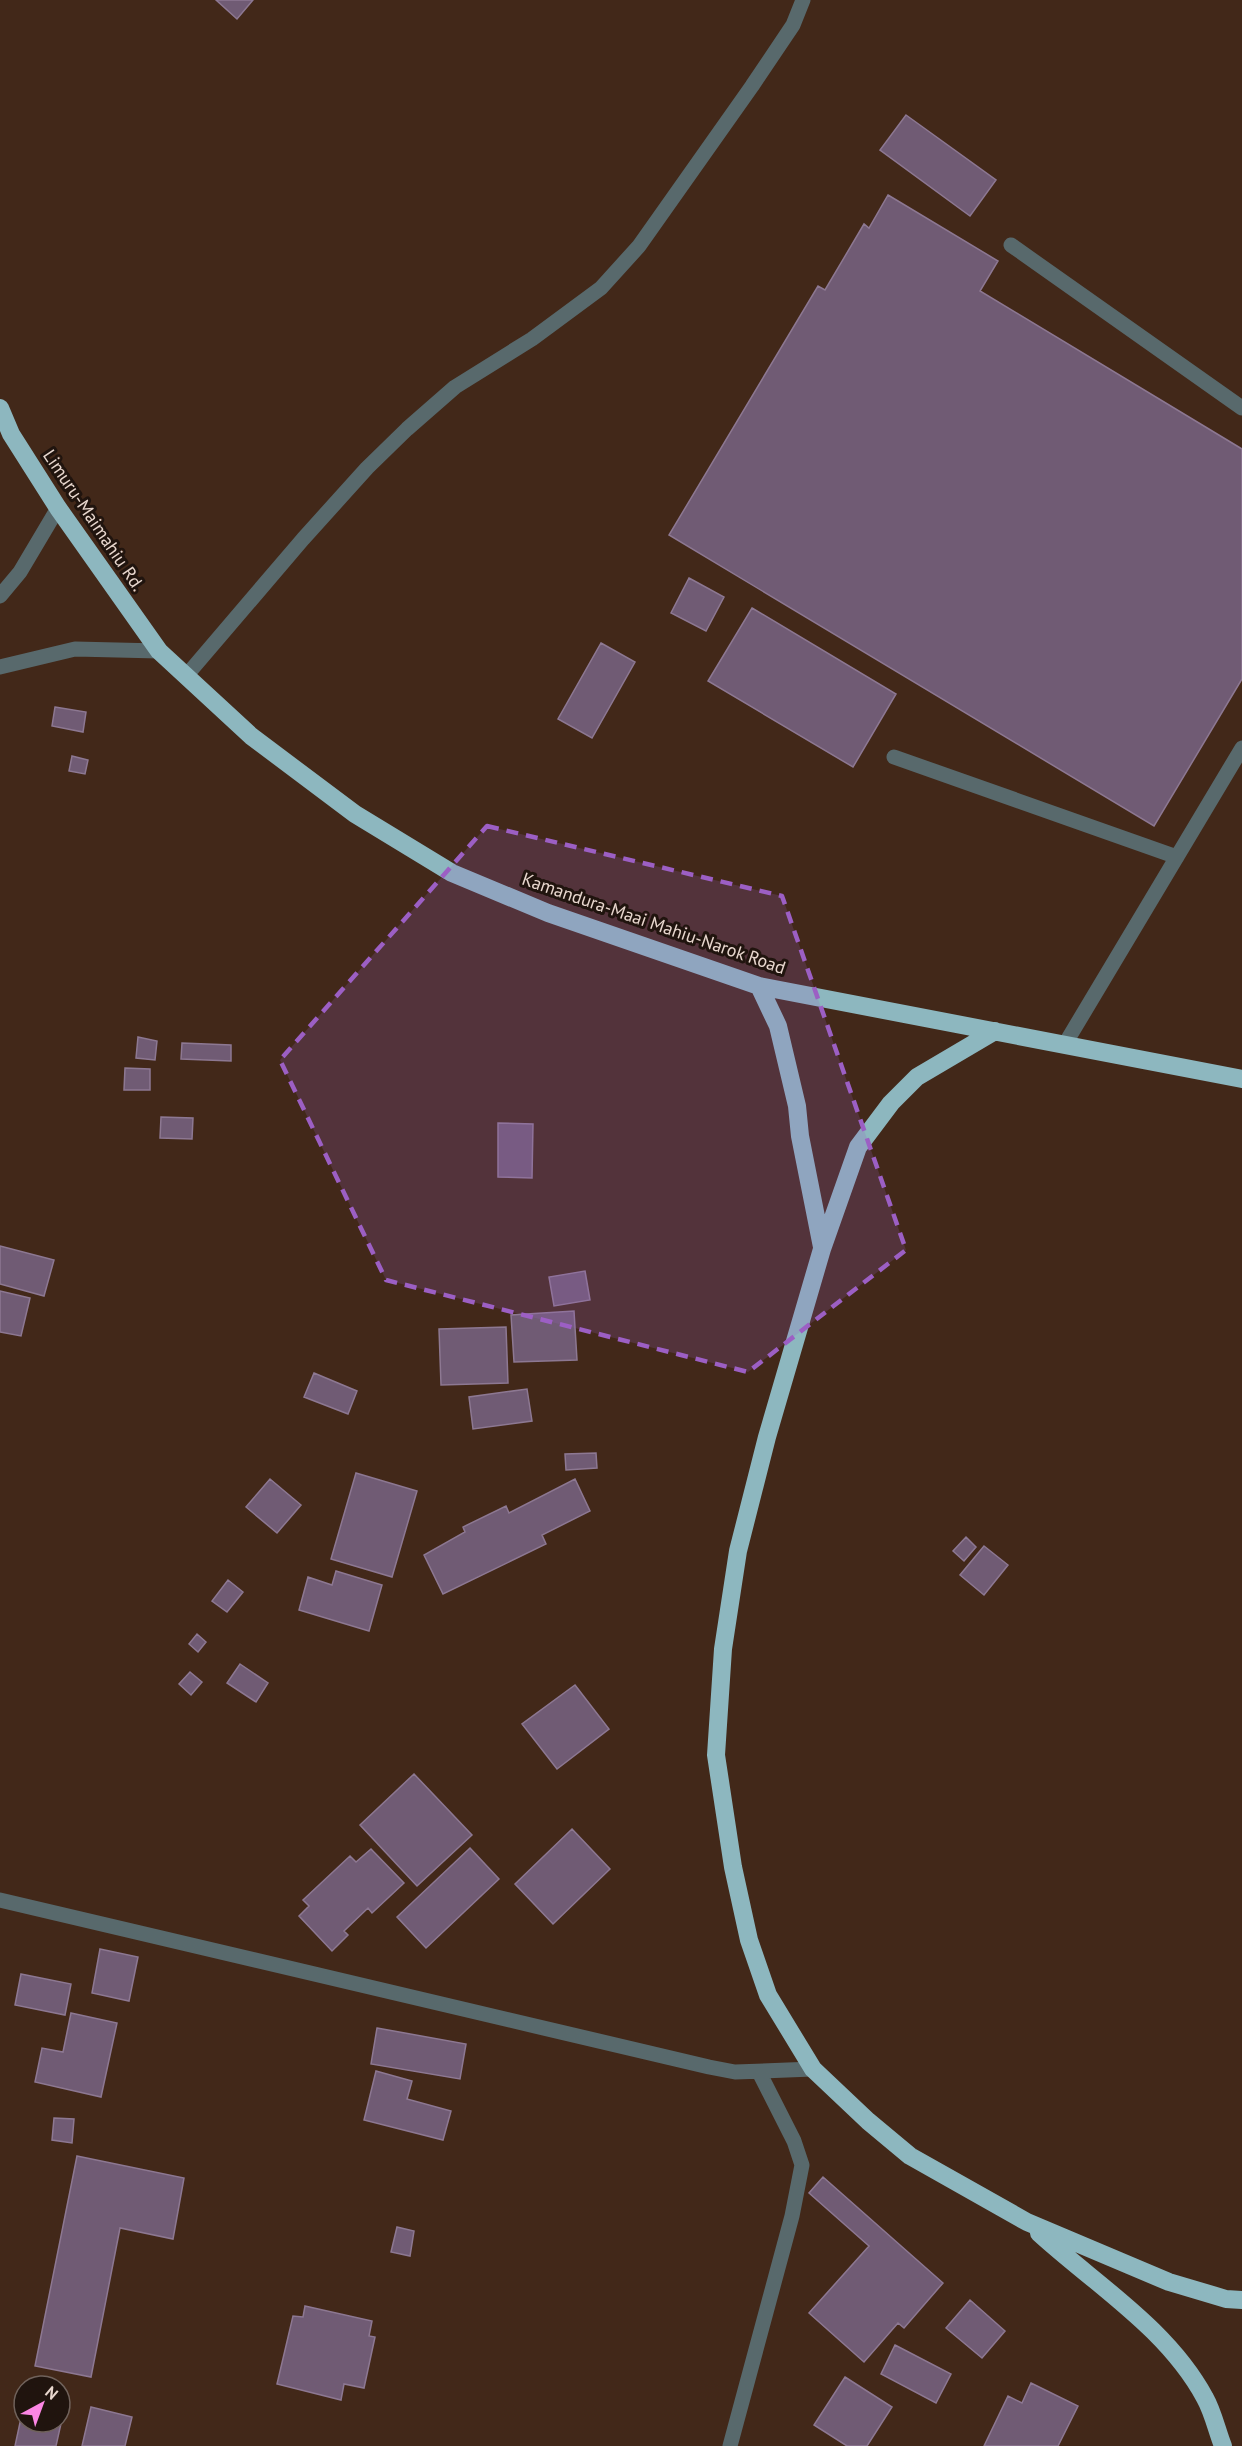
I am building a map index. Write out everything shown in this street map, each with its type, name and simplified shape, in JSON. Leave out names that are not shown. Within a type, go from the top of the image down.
[{"type":"highway","name":"Limuru-Maimahiu Rd.","points":[[0,408],[11,434],[58,508],[159,651]]},
{"type":"highway","name":"Kamandura-Maai Mahiu-Narok Road","points":[[159,651],[251,736],[355,814],[452,873],[548,913],[759,986],[1242,1079]]},
{"type":"highway","points":[[759,986],[778,1026],[795,1097],[800,1136],[822,1249]]},
{"type":"highway","points":[[995,1031],[917,1077],[891,1103],[858,1147],[822,1249],[767,1437],[738,1551],[723,1649],[716,1755],[733,1867],[749,1940],[768,1995],[813,2069],[910,2156],[1027,2222],[1169,2282],[1226,2299],[1242,2300]]},
{"type":"highway","points":[[1027,2222],[1071,2262],[1142,2320],[1178,2358],[1206,2399],[1222,2446]]},
{"type":"street","points":[[186,676],[303,539],[367,468],[407,429],[455,387],[532,339],[601,288],[639,246],[752,86],[793,25],[803,0]]},
{"type":"street","points":[[1011,245],[1242,408]]},
{"type":"street","points":[[0,596],[20,572],[58,508]]},
{"type":"street","points":[[0,667],[75,649],[159,651]]},
{"type":"street","points":[[1065,1044],[1242,748]]},
{"type":"street","points":[[894,758],[1177,858]]},
{"type":"street","points":[[0,1900],[709,2067],[735,2072],[813,2069]]},
{"type":"street","points":[[730,2446],[792,2216],[801,2165],[794,2141],[759,2072]]},
{"type":"highlighted area","points":[[487,826],[782,896],[906,1250],[748,1372],[386,1280],[280,1060]]},
{"type":"building","points":[[216,0],[253,0],[237,19]]},
{"type":"building","points":[[906,115],[996,180],[970,216],[880,150]]},
{"type":"building","points":[[888,195],[998,261],[980,291],[1242,449],[1242,679],[1154,826],[669,535],[818,286],[825,290],[864,224],[869,228]]},
{"type":"building","points":[[689,578],[724,597],[706,631],[671,613]]},
{"type":"building","points":[[752,608],[896,694],[853,767],[708,681]]},
{"type":"building","points":[[601,643],[635,662],[592,738],[558,719]]},
{"type":"building","points":[[55,707],[86,712],[83,732],[52,726]]},
{"type":"building","points":[[72,756],[88,760],[85,774],[69,771]]},
{"type":"building","points":[[138,1037],[157,1041],[155,1060],[136,1058]]},
{"type":"building","points":[[182,1043],[231,1045],[231,1061],[181,1059]]},
{"type":"building","points":[[125,1068],[150,1069],[150,1090],[124,1090]]},
{"type":"building","points":[[161,1117],[193,1118],[192,1139],[160,1138]]},
{"type":"building","points":[[498,1123],[533,1124],[532,1178],[498,1177]]},
{"type":"building","points":[[0,1246],[54,1260],[44,1296],[0,1284]]},
{"type":"building","points":[[585,1271],[590,1300],[554,1306],[549,1277]]},
{"type":"building","points":[[0,1291],[30,1298],[21,1336],[0,1332]]},
{"type":"building","points":[[574,1311],[577,1360],[514,1362],[511,1315]]},
{"type":"building","points":[[506,1327],[508,1383],[441,1385],[439,1329]]},
{"type":"building","points":[[314,1373],[357,1391],[348,1414],[304,1397]]},
{"type":"building","points":[[527,1389],[532,1421],[473,1429],[469,1397]]},
{"type":"building","points":[[596,1453],[597,1468],[566,1470],[565,1454]]},
{"type":"building","points":[[356,1473],[417,1491],[392,1577],[331,1559]]},
{"type":"building","points":[[270,1479],[301,1505],[277,1533],[246,1507]]},
{"type":"building","points":[[575,1479],[590,1511],[542,1535],[546,1544],[443,1594],[424,1555],[465,1532],[463,1527],[506,1506],[509,1513]]},
{"type":"building","points":[[966,1537],[976,1547],[964,1561],[953,1551]]},
{"type":"building","points":[[984,1546],[1008,1565],[984,1595],[960,1575]]},
{"type":"building","points":[[336,1571],[382,1585],[369,1631],[299,1610],[308,1577],[332,1585]]},
{"type":"building","points":[[228,1580],[243,1592],[227,1612],[212,1601]]},
{"type":"building","points":[[197,1634],[206,1642],[198,1652],[189,1644]]},
{"type":"building","points":[[240,1664],[268,1683],[256,1702],[227,1683]]},
{"type":"building","points":[[190,1672],[202,1682],[191,1695],[179,1684]]},
{"type":"building","points":[[575,1685],[609,1729],[557,1769],[522,1724]]},
{"type":"building","points":[[414,1774],[472,1835],[417,1886],[360,1825]]},
{"type":"building","points":[[572,1829],[610,1869],[553,1924],[515,1884]]},
{"type":"building","points":[[470,1848],[499,1879],[426,1948],[397,1917]]},
{"type":"building","points":[[371,1849],[404,1883],[372,1913],[368,1908],[344,1931],[348,1935],[332,1951],[299,1916],[309,1906],[303,1900],[350,1856],[356,1862]]},
{"type":"building","points":[[100,1949],[138,1957],[129,2001],[92,1993]]},
{"type":"building","points":[[21,1974],[71,1984],[65,2015],[15,2005]]},
{"type":"building","points":[[71,2013],[117,2023],[101,2097],[35,2082],[42,2048],[63,2052]]},
{"type":"building","points":[[377,2028],[466,2044],[460,2079],[371,2064]]},
{"type":"building","points":[[376,2071],[412,2081],[407,2099],[451,2111],[443,2140],[364,2120]]},
{"type":"building","points":[[54,2118],[74,2119],[72,2143],[52,2140]]},
{"type":"building","points":[[77,2156],[184,2178],[173,2239],[120,2228],[91,2377],[35,2366]]},
{"type":"building","points":[[823,2177],[943,2283],[904,2328],[898,2323],[864,2362],[809,2313],[869,2246],[809,2193]]},
{"type":"building","points":[[397,2227],[414,2231],[410,2256],[391,2252]]},
{"type":"building","points":[[970,2300],[1005,2331],[982,2358],[946,2328]]},
{"type":"building","points":[[305,2306],[372,2321],[369,2336],[375,2337],[364,2388],[344,2384],[341,2400],[277,2384],[293,2316],[303,2317]]},
{"type":"building","points":[[895,2345],[951,2374],[936,2403],[881,2374]]},
{"type":"building","points":[[845,2377],[892,2407],[867,2446],[847,2446],[814,2425]]},
{"type":"building","points":[[1031,2383],[1078,2406],[1058,2446],[984,2446],[1008,2396],[1022,2403]]},
{"type":"building","points":[[91,2407],[132,2417],[125,2446],[82,2446]]},
{"type":"building","points":[[18,2434],[59,2434],[56,2446],[15,2446]]}]
